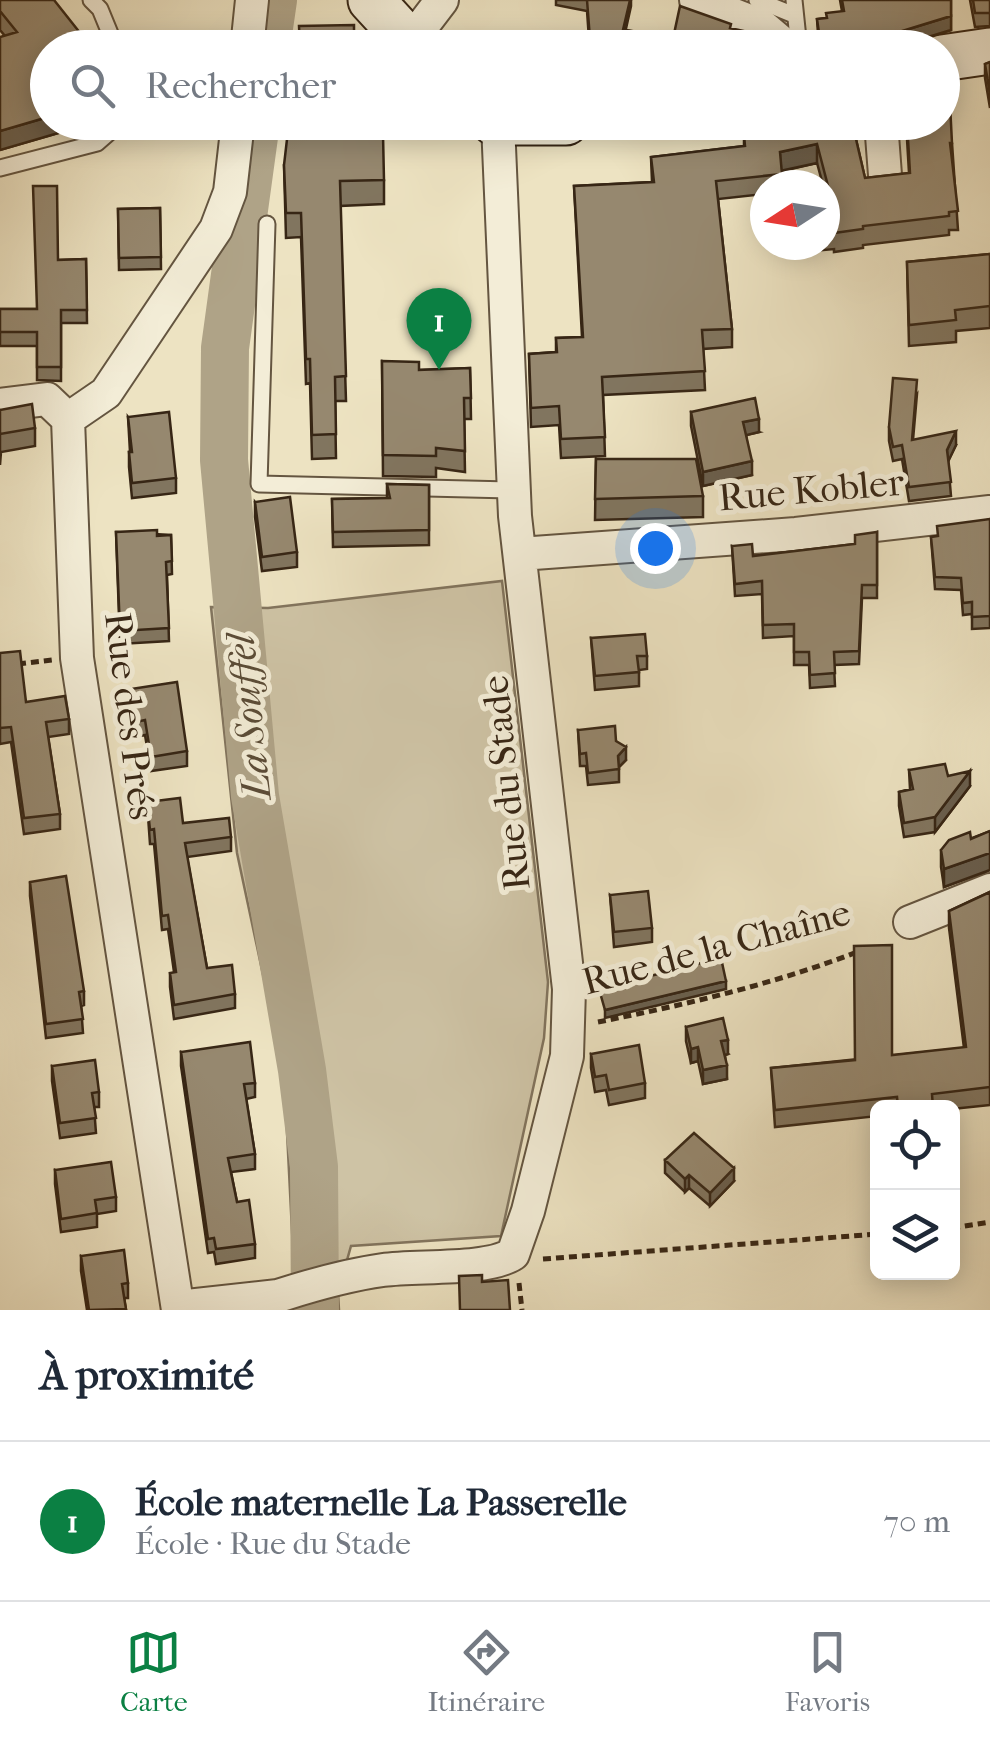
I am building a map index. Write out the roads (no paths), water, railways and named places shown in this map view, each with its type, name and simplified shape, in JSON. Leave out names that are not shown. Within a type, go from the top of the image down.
[{"type":"street","points":[[249,30],[252,0]]},
{"type":"street","points":[[423,30],[442,0]]},
{"type":"street","points":[[696,0],[767,30]]},
{"type":"street","points":[[377,1],[401,30]]},
{"type":"street","points":[[960,55],[990,51]]},
{"type":"street","points":[[0,405],[47,399],[68,419],[106,392],[216,229],[230,192],[236,140]]},
{"type":"street","name":"Rue du Stade","points":[[269,1303],[342,1277],[495,1262],[513,1254],[528,1211],[567,1056],[569,989],[514,490],[497,140]]},
{"type":"street","points":[[883,140],[885,175]]},
{"type":"street","name":"Rue des Prés","points":[[68,419],[76,658],[178,1309]]},
{"type":"street","name":"Rue Kobler","points":[[520,554],[796,534],[990,512]]},
{"type":"street","points":[[910,922],[990,890]]},
{"type":"street","points":[[178,1309],[269,1303]]},
{"type":"lane","points":[[91,0],[108,30]]},
{"type":"lane","points":[[757,0],[794,8]]},
{"type":"lane","points":[[0,168],[100,140]]},
{"type":"lane","points":[[267,224],[259,484],[514,490]]},
{"type":"waterway","name":"La Souffel","points":[[269,30],[273,0]]},
{"type":"waterway","name":"La Souffel","points":[[254,140],[225,348],[224,460],[255,796],[302,1070],[314,1167],[315,1310]]},
{"type":"place","name":"École maternelle La Passerelle","points":[[439,370]]}]
